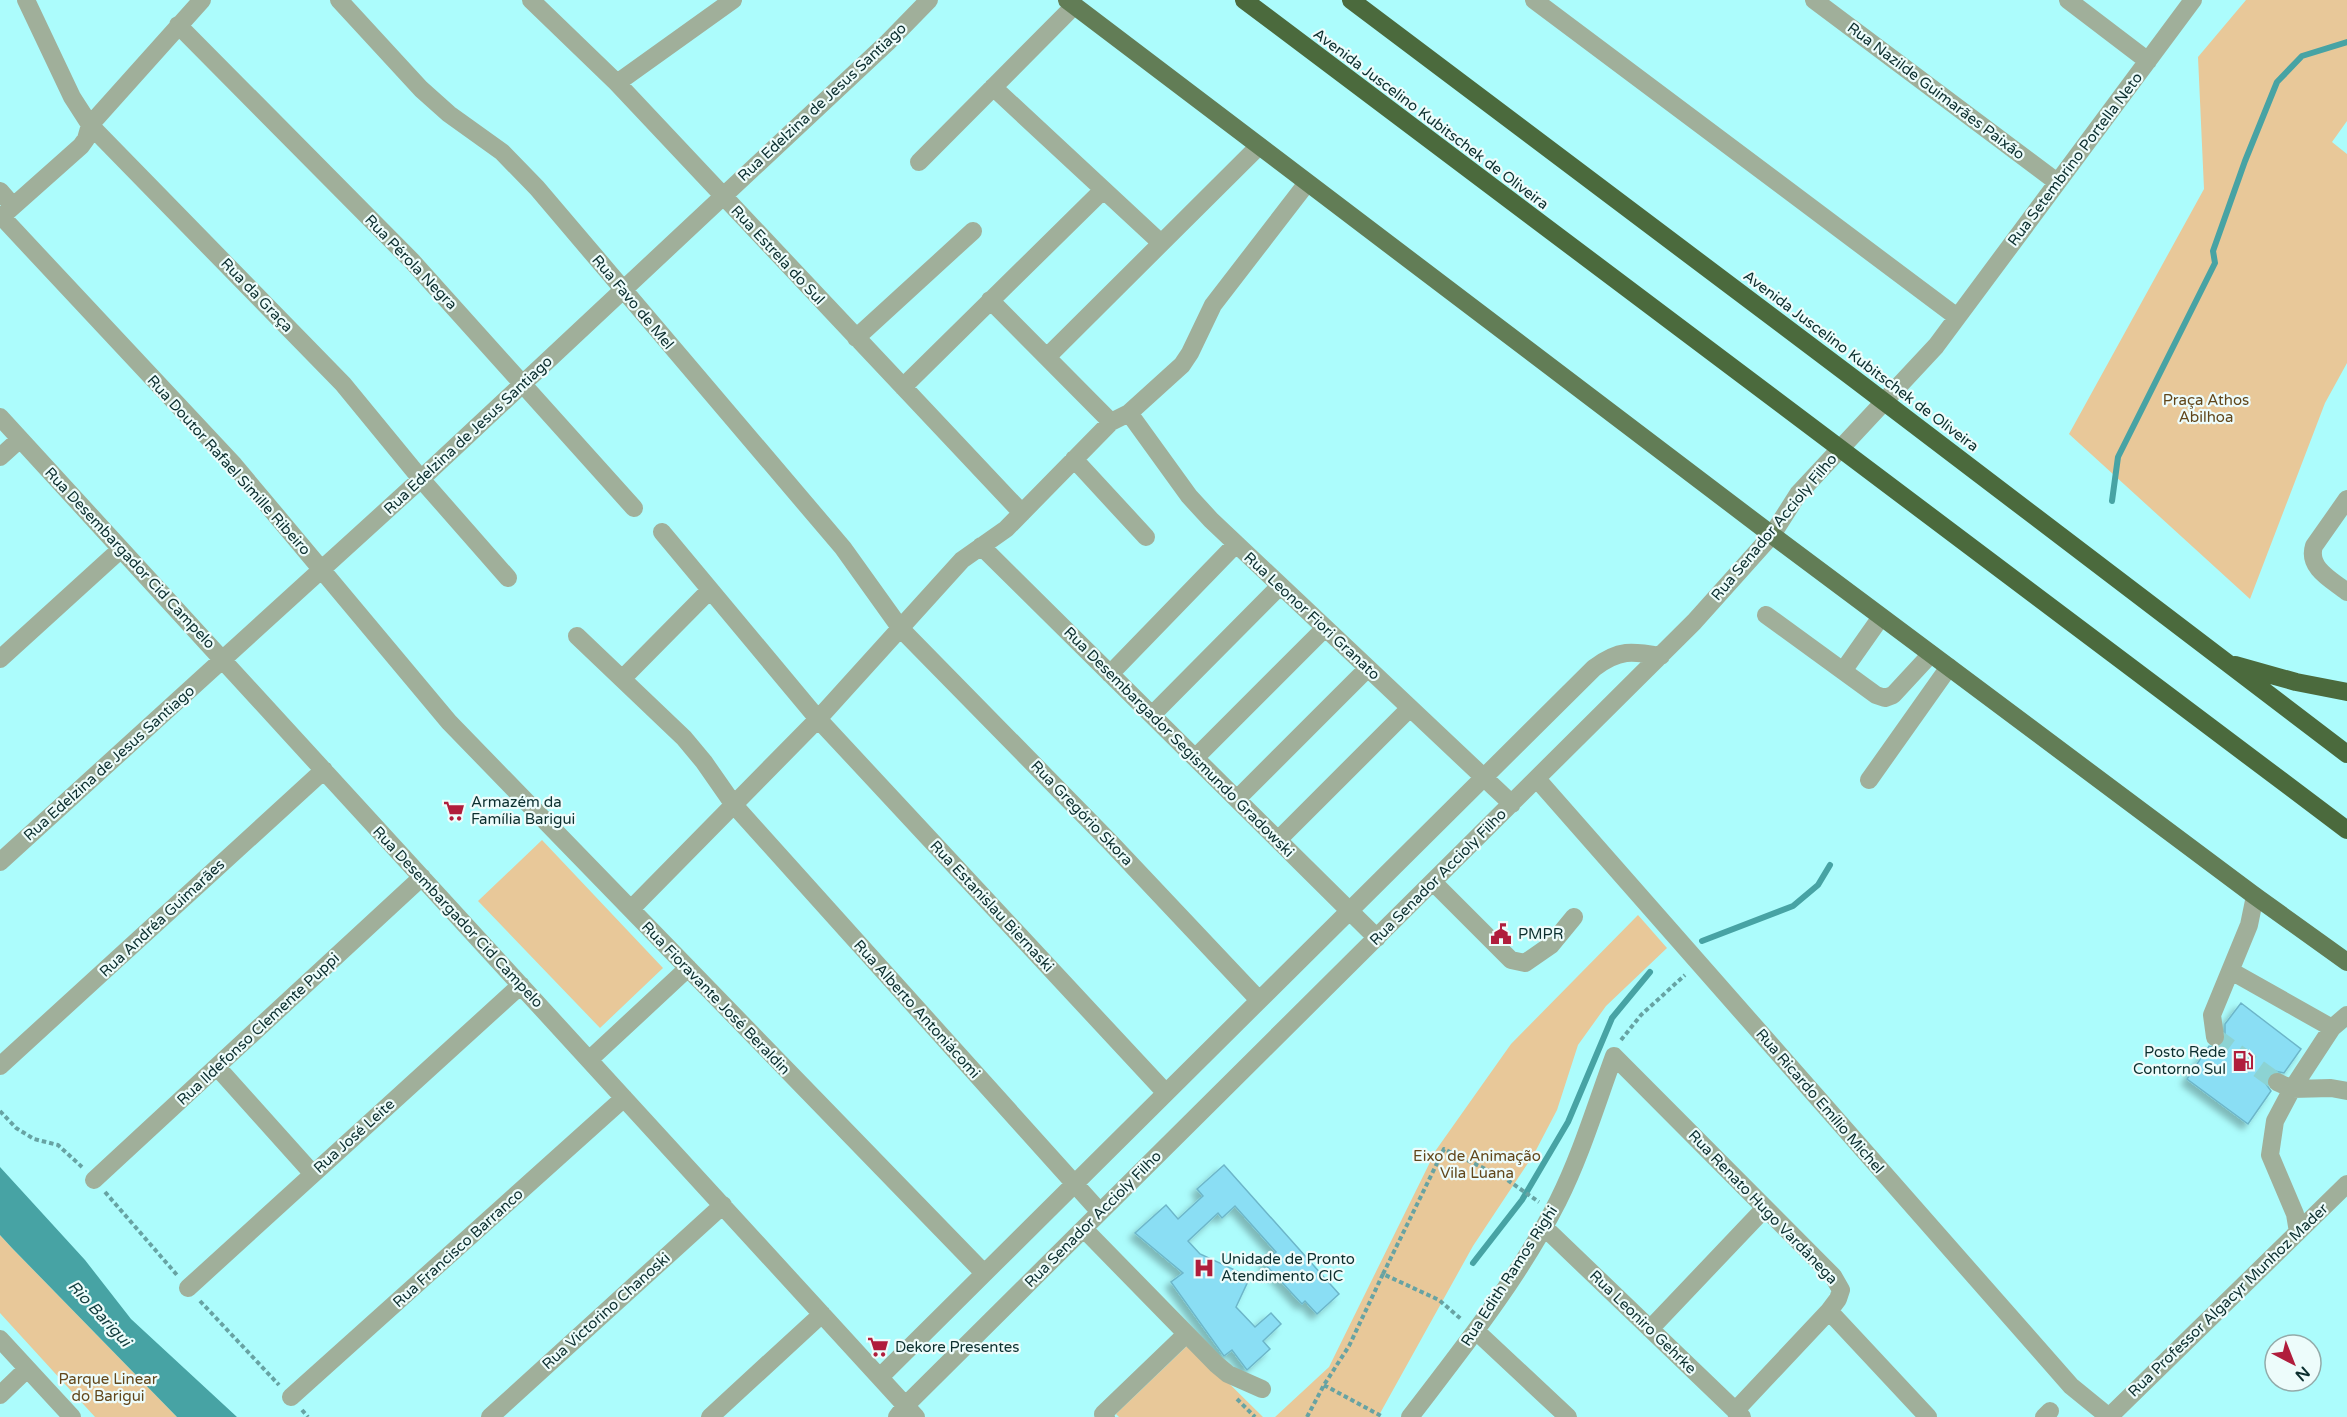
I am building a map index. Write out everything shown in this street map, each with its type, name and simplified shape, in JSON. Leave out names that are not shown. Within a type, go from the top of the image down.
[{"type":"highway","name":"Avenida Juscelino Kubitschek de Oliveira","points":[[1244,0],[2347,830]]},
{"type":"highway","name":"Avenida Juscelino Kubitschek de Oliveira","points":[[1351,0],[2347,754]]},
{"type":"highway","points":[[2225,662],[2296,682],[2347,692]]},
{"type":"main road","points":[[1070,3],[1881,617],[2347,962]]},
{"type":"street","name":"Rua da Graça","points":[[26,0],[72,98],[90,125],[320,359],[508,578]]},
{"type":"street","points":[[5,213],[81,146],[86,140],[90,125],[202,0]]},
{"type":"street","name":"Rua Favo de Mel","points":[[339,0],[437,104],[487,140],[521,171],[843,549],[902,629]]},
{"type":"street","name":"Rua Estrela do Sul","points":[[531,0],[616,83],[1022,513]]},
{"type":"street","name":"Rua Edelzina de Jesus Santiago","points":[[0,862],[421,479],[888,42],[929,0]]},
{"type":"street","name":"Rua Nazilde Guimarães Paixão","points":[[1814,0],[2057,182]]},
{"type":"street","points":[[2068,0],[2148,61]]},
{"type":"street","name":"Rua Setembrino Portella Neto","points":[[1957,317],[2193,0]]},
{"type":"street","points":[[616,83],[730,1]]},
{"type":"street","points":[[919,162],[993,87],[1070,3]]},
{"type":"street","points":[[1545,3],[1957,317]]},
{"type":"street","name":"Rua Pérola Negra","points":[[178,25],[418,268],[634,508]]},
{"type":"street","points":[[993,87],[1161,243]]},
{"type":"street","points":[[1047,357],[1259,146]]},
{"type":"street","points":[[631,909],[818,719],[902,629],[962,560],[1006,529],[1111,422],[1129,413],[1182,365],[1218,298],[1307,183]]},
{"type":"street","points":[[903,387],[1102,190]]},
{"type":"street","name":"Rua Doutor Rafael Simille Ribeiro","points":[[0,191],[5,213],[234,465],[449,722]]},
{"type":"street","points":[[856,338],[973,231]]},
{"type":"street","points":[[990,300],[1111,422]]},
{"type":"street","name":"Rua Senador Accioly Filho","points":[[906,1413],[1100,1212],[1661,656],[1772,535],[1798,494],[1922,363],[1957,317]]},
{"type":"street","name":"Rua Leonor Fiori Granato","points":[[1129,413],[1189,495],[1236,544],[1512,804]]},
{"type":"street","name":"Rua Desembargador Cid Campelo","points":[[0,417],[880,1377],[906,1413]]},
{"type":"street","points":[[0,457],[20,439]]},
{"type":"street","points":[[1074,459],[1146,537]]},
{"type":"street","points":[[2347,499],[2314,546],[2313,560],[2321,572],[2347,592]]},
{"type":"street","name":"Rua Estanislau Biernaski","points":[[662,532],[818,719],[1166,1093]]},
{"type":"street","points":[[1110,674],[1236,544]]},
{"type":"street","name":"Rua Desembargador Segismundo Gradowski","points":[[981,546],[1377,938]]},
{"type":"street","points":[[0,659],[121,549]]},
{"type":"street","points":[[1152,715],[1280,586]]},
{"type":"street","points":[[623,678],[710,590]]},
{"type":"street","points":[[1766,615],[1876,696],[1885,698],[1893,696],[1931,654]]},
{"type":"street","points":[[1843,671],[1881,617]]},
{"type":"street","points":[[1195,758],[1325,628]]},
{"type":"street","name":"Rua Gregório Skora","points":[[902,629],[1110,842],[1259,1000]]},
{"type":"street","name":"Rua Alberto Antoniácomi","points":[[577,636],[684,738],[734,805],[1100,1212]]},
{"type":"street","points":[[880,1377],[1594,668],[1607,658],[1619,653],[1634,651],[1661,656]]},
{"type":"street","points":[[1869,780],[1949,667]]},
{"type":"street","points":[[1237,799],[1368,669]]},
{"type":"street","points":[[1278,840],[1410,708]]},
{"type":"street","name":"Rua Fioravante José Beraldin","points":[[449,722],[984,1274]]},
{"type":"street","name":"Rua Andréa Guimarães","points":[[0,1066],[324,770]]},
{"type":"street","name":"Rua Ricardo Emílio Michel","points":[[1537,779],[2071,1386],[2108,1417]]},
{"type":"street","name":"Rua Ildefonso Clemente Puppi","points":[[94,1180],[422,877]]},
{"type":"street","points":[[1433,882],[1511,960],[1525,963],[1551,945],[1574,917]]},
{"type":"street","points":[[2215,1037],[2212,1015],[2249,924],[2255,896]]},
{"type":"street","points":[[589,1060],[688,968]]},
{"type":"street","points":[[2231,971],[2332,1028]]},
{"type":"street","name":"Rua José Leite","points":[[188,1288],[521,985]]},
{"type":"street","points":[[2298,1232],[2295,1214],[2270,1155],[2275,1121],[2284,1085],[2332,1028],[2347,1015]]},
{"type":"street","name":"Rua Renato Hugo Vardânega","points":[[1614,1056],[1838,1282],[1841,1290],[1838,1299],[1829,1311]]},
{"type":"street","name":"Rua Edith Ramos Righi","points":[[1410,1417],[1476,1331],[1548,1219],[1572,1170],[1614,1056]]},
{"type":"street","points":[[217,1066],[313,1174]]},
{"type":"street","points":[[2284,1085],[2347,1091]]},
{"type":"street","name":"Rua Francisco Barranco","points":[[291,1397],[624,1098]]},
{"type":"street","name":"Rua Professor Algacyr Munhoz Mader","points":[[2108,1417],[2347,1184]]},
{"type":"street","name":"Rua Victorino Chanoski","points":[[490,1417],[723,1205]]},
{"type":"street","points":[[1650,1329],[1765,1208]]},
{"type":"street","name":"Rua Leoniro Gehrke","points":[[1548,1219],[1650,1329],[1739,1414]]},
{"type":"street","points":[[1084,1229],[1216,1364],[1228,1374],[1262,1389]]},
{"type":"street","points":[[1739,1414],[1829,1311],[1928,1417]]},
{"type":"street","points":[[710,1417],[822,1314]]},
{"type":"street","points":[[1476,1331],[1568,1417]]},
{"type":"street","points":[[0,1339],[72,1417]]},
{"type":"street","points":[[1104,1415],[1180,1340]]},
{"type":"street","points":[[0,1395],[27,1369]]},
{"type":"path","points":[[1614,1056],[1624,1034],[1632,1024],[1698,962]]},
{"type":"path","points":[[0,1111],[16,1128],[34,1139],[58,1145],[94,1180],[188,1288],[308,1417]]},
{"type":"path","points":[[1307,1417],[1349,1346],[1444,1149],[1506,1179],[1548,1219]]},
{"type":"path","points":[[1383,1274],[1439,1300],[1476,1331]]},
{"type":"path","points":[[1324,1385],[1383,1417]]},
{"type":"green space","name":"Praça Athos Abilhoa","points":[[2246,0],[2347,0],[2347,121],[2332,142],[2347,154],[2347,363],[2325,403],[2250,599],[2069,434],[2204,189],[2198,57]]},
{"type":"green space","points":[[542,840],[663,968],[600,1028],[478,901]]},
{"type":"green space","name":"Eixo de Animação Vila Luana","points":[[1638,915],[1667,948],[1606,1006],[1578,1045],[1557,1110],[1534,1154],[1473,1246],[1378,1417],[1275,1417],[1329,1367],[1436,1150],[1511,1044]]},
{"type":"green space","name":"Parque Linear do Barigui","points":[[0,1235],[177,1417],[95,1417],[0,1313]]},
{"type":"green space","points":[[1189,1344],[1263,1417],[1119,1417],[1116,1414]]},
{"type":"water","name":"Rio Barigui","points":[[0,1167],[85,1260],[131,1319],[237,1417],[177,1417],[12,1248],[0,1235]]},
{"type":"building","points":[[2241,1003],[2301,1049],[2284,1073],[2275,1071],[2267,1077],[2266,1084],[2271,1091],[2248,1124],[2187,1079],[2209,1046],[2217,1048],[2225,1042],[2225,1024]]},
{"type":"building","name":"Unidade de Pronto Atendimento CIC","points":[[1224,1165],[1339,1294],[1317,1314],[1305,1301],[1302,1304],[1264,1263],[1276,1252],[1235,1206],[1222,1218],[1218,1213],[1188,1241],[1200,1254],[1250,1277],[1236,1307],[1255,1327],[1271,1313],[1281,1324],[1263,1341],[1270,1349],[1247,1370],[1232,1350],[1224,1356],[1171,1282],[1183,1273],[1135,1233],[1166,1205],[1178,1219],[1203,1196],[1197,1189]]},
{"type":"waterway","points":[[2112,501],[2118,457],[2215,263],[2213,251],[2245,161],[2277,82],[2302,56],[2347,42]]},
{"type":"waterway","points":[[1702,941],[1793,906],[1818,885],[1830,865]]},
{"type":"waterway","points":[[1473,1263],[1522,1200],[1568,1122],[1612,1018],[1650,972]]},
{"type":"tunnel","points":[[2215,1037],[2277,1082]]},
{"type":"place","name":"Armazém da Família Barigui","points":[[454,811]]},
{"type":"place","name":"PMPR","points":[[1501,934]]},
{"type":"place","name":"Posto Rede Contorno Sul","points":[[2243,1061]]},
{"type":"place","name":"Unidade de Pronto Atendimento CIC","points":[[1204,1268]]},
{"type":"place","name":"Dekore Presentes","points":[[878,1347]]}]
